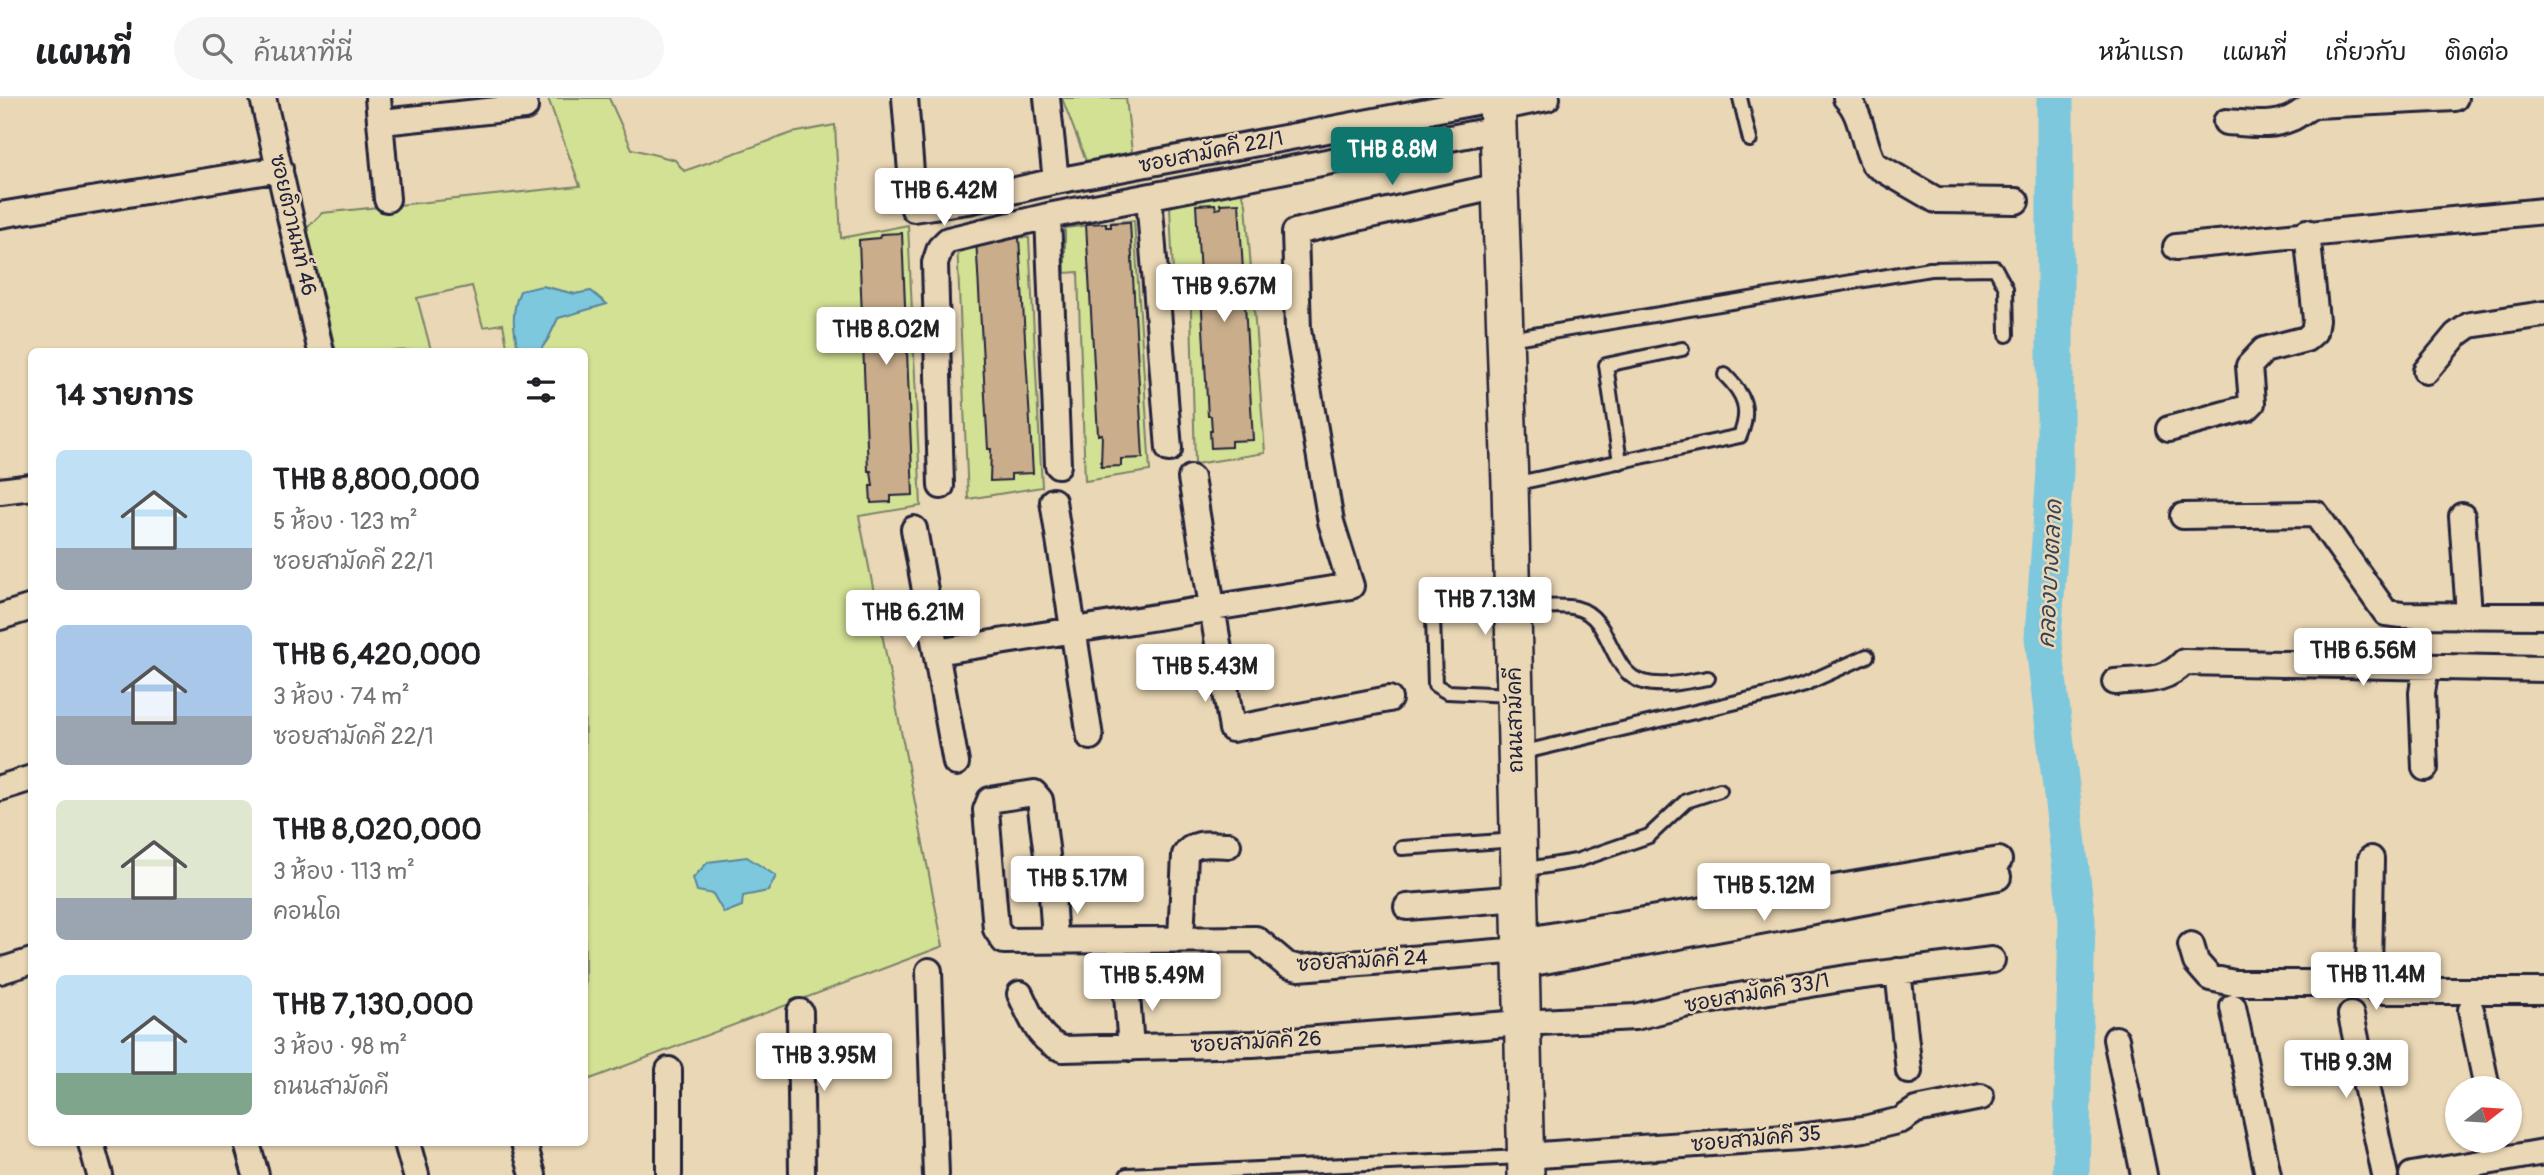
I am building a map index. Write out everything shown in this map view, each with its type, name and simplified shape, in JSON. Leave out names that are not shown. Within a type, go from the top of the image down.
[{"type":"main road","name":"ถนนสามัคคี","points":[[1497,108],[1510,484],[1526,1166]]},
{"type":"street","name":"ซอยติวานนท์ 46","points":[[263,98],[320,348]]},
{"type":"street","name":"ซอยสามัคคี 22/1","points":[[905,98],[914,209],[968,201],[1056,181],[1497,108]]},
{"type":"street","points":[[1047,98],[1056,181]]},
{"type":"street","points":[[941,486],[935,263],[940,248],[948,240],[1048,216],[1149,197],[1497,108],[1547,98]]},
{"type":"street","points":[[1846,98],[1854,106],[1874,164],[1936,201],[2017,201]]},
{"type":"street","points":[[2226,122],[2274,125],[2315,105],[2455,98]]},
{"type":"street","points":[[387,199],[380,110],[525,107]]},
{"type":"street","points":[[0,215],[280,169]]},
{"type":"street","points":[[936,652],[1352,586],[1331,522],[1298,330],[1295,232],[1499,186]]},
{"type":"street","points":[[1149,197],[1169,449]]},
{"type":"street","points":[[2176,247],[2307,232],[2544,211]]},
{"type":"street","points":[[1048,216],[1058,465]]},
{"type":"street","points":[[2169,429],[2247,408],[2252,403],[2249,366],[2264,350],[2306,339],[2314,332],[2316,320],[2307,232]]},
{"type":"street","points":[[2426,371],[2456,335],[2470,325],[2544,314]]},
{"type":"street","points":[[1191,478],[1232,729],[1389,699]]},
{"type":"street","points":[[0,491],[28,488]]},
{"type":"street","points":[[1053,501],[1090,737]]},
{"type":"street","points":[[2183,516],[2316,514],[2386,613],[2544,615]]},
{"type":"street","points":[[2462,516],[2469,614]]},
{"type":"street","points":[[914,529],[956,762]]},
{"type":"street","points":[[0,617],[28,608]]},
{"type":"street","points":[[2115,682],[2161,677],[2173,673],[2184,662],[2544,669]]},
{"type":"street","points":[[2425,768],[2422,693],[2426,666]]},
{"type":"street","points":[[0,788],[28,779]]},
{"type":"street","name":"ซอยสามัคคี 24","points":[[1055,940],[1040,800],[1034,793],[990,800],[986,810],[996,929],[1004,941],[1256,939],[1287,965],[1299,968],[1521,952],[1998,868]]},
{"type":"street","points":[[1181,938],[1185,855],[1196,845],[1228,845]]},
{"type":"street","points":[[2371,859],[2369,971],[2374,988],[2385,991],[2544,991]]},
{"type":"street","points":[[1407,907],[1519,869]]},
{"type":"street","points":[[2192,945],[2196,962],[2210,978],[2234,983],[2327,983],[2369,971]]},
{"type":"street","name":"ซอยสามัคคี 33/1","points":[[1521,1023],[1635,1017],[1684,1005],[1898,971],[1992,960]]},
{"type":"street","points":[[0,971],[28,962]]},
{"type":"street","points":[[929,971],[936,1175]]},
{"type":"street","points":[[1898,971],[1909,1071]]},
{"type":"street","points":[[1126,982],[1132,1048]]},
{"type":"street","name":"ซอยสามัคคี 26","points":[[1020,994],[1036,1027],[1046,1040],[1063,1049],[1253,1044],[1521,1023]]},
{"type":"street","points":[[2233,1007],[2268,1175]]},
{"type":"street","points":[[2471,1010],[2485,1076]]},
{"type":"street","points":[[800,1012],[803,1175]]},
{"type":"street","points":[[2351,1015],[2385,1175]]},
{"type":"street","points":[[2116,1039],[2144,1175]]},
{"type":"street","points":[[669,1070],[669,1175]]},
{"type":"street","name":"ซอยสามัคคี 35","points":[[1526,1166],[1864,1129],[1901,1120],[1916,1110],[1981,1097]]},
{"type":"street","points":[[92,1146],[100,1175]]},
{"type":"street","points":[[248,1146],[256,1175]]},
{"type":"street","points":[[408,1146],[416,1175]]},
{"type":"street","points":[[525,1146],[533,1175]]},
{"type":"street","points":[[2412,1175],[2544,1152]]},
{"type":"lane","points":[[1740,98],[1750,140]]},
{"type":"lane","points":[[1505,339],[1930,269],[1995,268],[2006,288],[2007,335]]},
{"type":"lane","points":[[1620,461],[1606,365],[1682,349]]},
{"type":"lane","points":[[1510,484],[1740,436],[1745,411],[1741,390],[1725,375]]},
{"type":"lane","points":[[1515,695],[1447,692],[1435,685],[1433,616],[1444,606],[1512,603],[1576,608],[1593,617],[1623,668],[1640,682],[1658,685],[1708,678]]},
{"type":"lane","points":[[1516,754],[1767,695],[1805,684],[1867,656]]},
{"type":"lane","points":[[1402,848],[1519,869],[1576,862],[1649,836],[1686,801],[1720,790]]},
{"type":"lane","points":[[1127,1175],[1526,1166]]},
{"type":"green space","points":[[548,98],[609,98],[632,149],[675,160],[684,171],[792,133],[835,125],[841,238],[908,225],[921,506],[859,516],[943,946],[588,1080],[588,348],[542,348],[558,318],[606,304],[591,291],[575,294],[542,286],[518,348],[507,348],[503,324],[483,327],[472,286],[417,298],[430,348],[335,348],[307,228],[322,213],[580,186]]},
{"type":"green space","points":[[1062,98],[1126,98],[1132,152],[1086,161]]},
{"type":"green space","points":[[1241,190],[1246,204],[1265,453],[1195,464],[1190,273],[1173,275],[1170,207],[1196,198]]},
{"type":"green space","points":[[1134,220],[1150,471],[1085,481],[1078,272],[1065,273],[1065,228]]},
{"type":"green space","points":[[976,238],[1029,238],[1042,487],[968,499],[957,242]]},
{"type":"water","points":[[542,286],[575,294],[591,291],[607,304],[558,318],[542,348],[518,348],[514,320],[520,291]]},
{"type":"water","points":[[747,857],[776,876],[768,891],[743,896],[742,906],[724,913],[713,894],[697,891],[693,878],[708,862]]},
{"type":"building","points":[[1239,203],[1253,440],[1231,441],[1231,447],[1211,448],[1196,205],[1215,204],[1216,209],[1221,208],[1220,204]]},
{"type":"building","points":[[1130,222],[1143,458],[1121,459],[1121,466],[1101,467],[1102,434],[1098,435],[1086,224],[1106,223],[1106,227],[1111,227],[1111,223]]},
{"type":"building","points":[[902,233],[913,495],[891,496],[891,502],[871,503],[870,486],[873,486],[871,471],[868,471],[859,240],[879,238],[881,234]]},
{"type":"building","points":[[995,237],[996,242],[1000,241],[1000,238],[1019,237],[1033,473],[1011,474],[1011,480],[990,481],[991,449],[988,449],[976,238]]},
{"type":"waterway","name":"คลองบางตลาด","points":[[2055,98],[2055,472],[2043,637],[2077,920],[2071,1175]]}]
